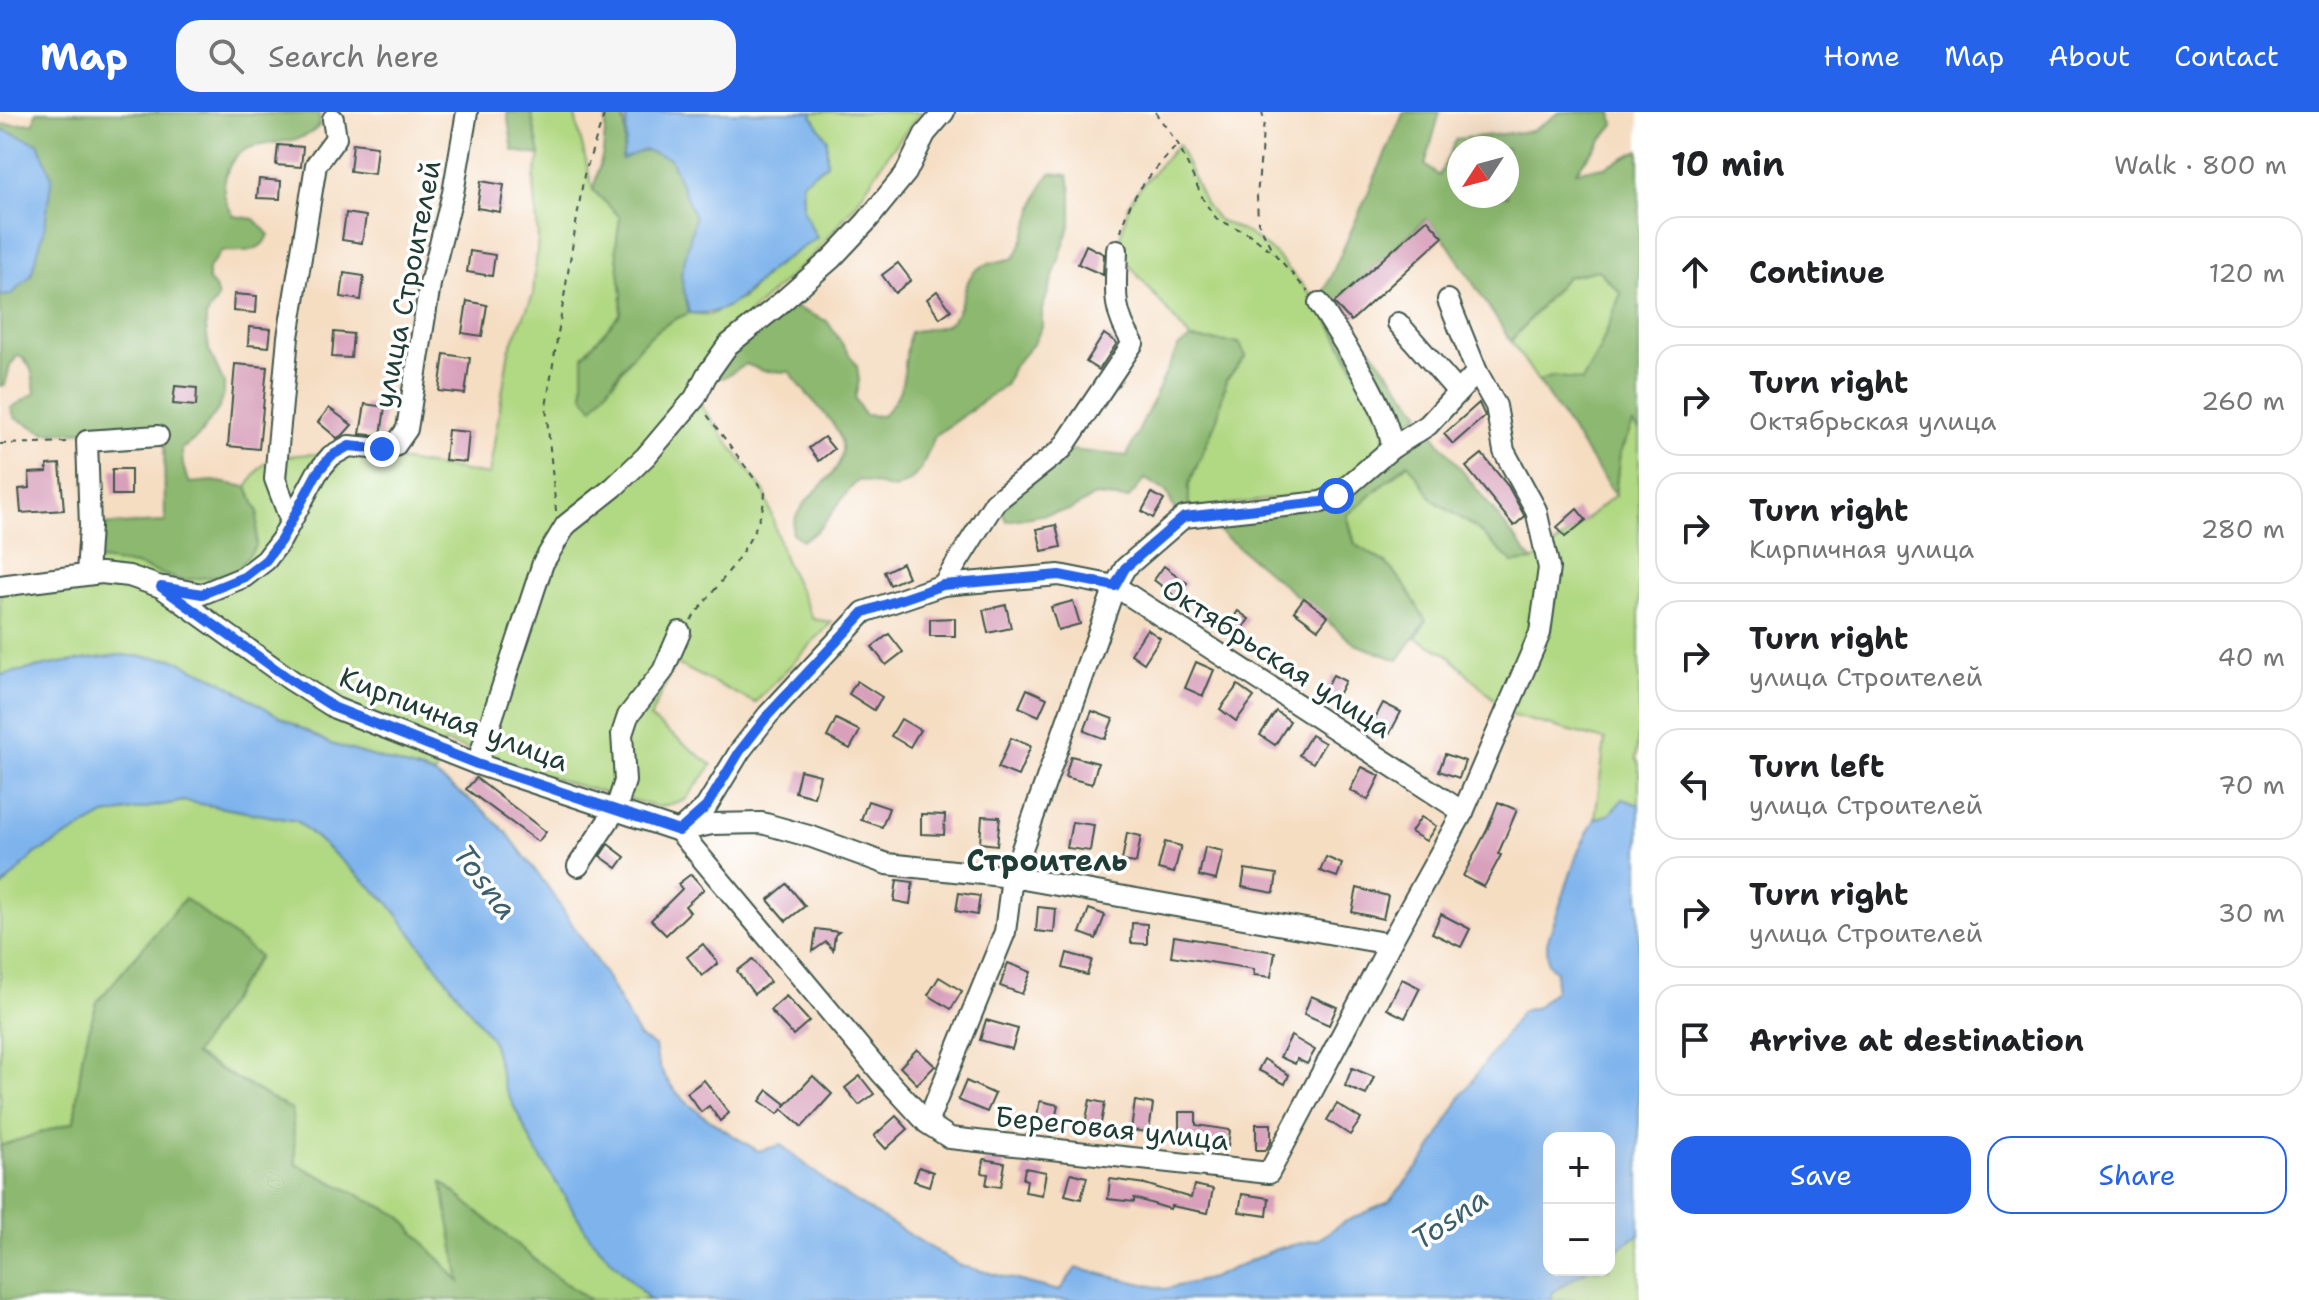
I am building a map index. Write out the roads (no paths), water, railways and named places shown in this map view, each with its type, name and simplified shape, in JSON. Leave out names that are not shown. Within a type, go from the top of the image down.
[{"type":"street","name":"улица Строителей","points":[[161,587],[202,594],[244,577],[266,560],[281,540],[317,473],[331,456],[349,446],[382,449],[395,446],[407,429],[430,284],[453,193],[467,112]]},
{"type":"street","points":[[477,764],[543,563],[566,525],[614,487],[646,456],[695,398],[728,345],[832,258],[866,222],[906,173],[925,134],[944,112]]},
{"type":"street","points":[[290,519],[275,479],[288,337],[316,165],[336,138],[333,119]]},
{"type":"street","points":[[943,585],[995,502],[1062,449],[1133,343],[1120,322],[1115,293],[1117,250]]},
{"type":"street","name":"Береговая улица","points":[[679,831],[882,1074],[927,1123],[950,1138],[1269,1173],[1463,812],[1540,633],[1549,568],[1536,510],[1504,451],[1496,406],[1477,372],[1448,300]]},
{"type":"street","points":[[1319,303],[1363,376],[1391,432],[1392,448]]},
{"type":"street","points":[[1398,323],[1458,392]]},
{"type":"street","points":[[927,1123],[1005,932],[1012,877],[1115,586],[1125,568],[1184,517],[1321,502],[1336,496],[1392,448],[1428,425],[1477,372]]},
{"type":"street","points":[[87,574],[90,526],[87,441],[158,436]]},
{"type":"street","name":"Кирпичная улица","points":[[0,586],[87,574],[129,576],[161,587],[335,708],[477,764],[679,831]]},
{"type":"street","name":"Октябрьская улица","points":[[679,831],[706,807],[740,751],[768,715],[864,612],[943,585],[1059,575],[1115,586],[1463,812]]},
{"type":"street","points":[[578,866],[616,809],[625,781],[622,734],[628,716],[663,671],[680,632]]},
{"type":"street","points":[[679,831],[712,824],[762,823],[887,864],[1012,877],[1390,944]]},
{"type":"water","points":[[627,112],[813,112],[812,116],[827,139],[827,164],[802,182],[803,210],[817,238],[779,263],[728,306],[717,311],[689,313],[681,275],[695,218],[670,158],[644,150],[622,159]]},
{"type":"water","points":[[4,130],[38,143],[52,177],[44,231],[31,276],[11,295],[0,296],[0,132]]},
{"type":"water","name":"Tosna","points":[[119,655],[173,659],[221,681],[331,744],[435,775],[482,809],[507,833],[550,890],[608,979],[639,1037],[655,1046],[667,1080],[694,1108],[758,1151],[781,1145],[837,1190],[959,1265],[1059,1291],[1076,1268],[1165,1289],[1212,1278],[1276,1249],[1319,1239],[1342,1223],[1389,1202],[1427,1156],[1462,1095],[1522,1011],[1537,1007],[1555,990],[1556,972],[1548,963],[1547,943],[1579,849],[1595,819],[1610,814],[1623,799],[1639,805],[1639,1234],[1615,1252],[1615,1132],[1543,1132],[1543,1276],[1578,1276],[1553,1292],[1551,1300],[650,1300],[592,1240],[534,1147],[504,1086],[492,1040],[387,901],[297,821],[184,801],[105,815],[35,854],[0,889],[0,675]]},
{"type":"district","name":"Строитель","points":[[1047,861]]}]
